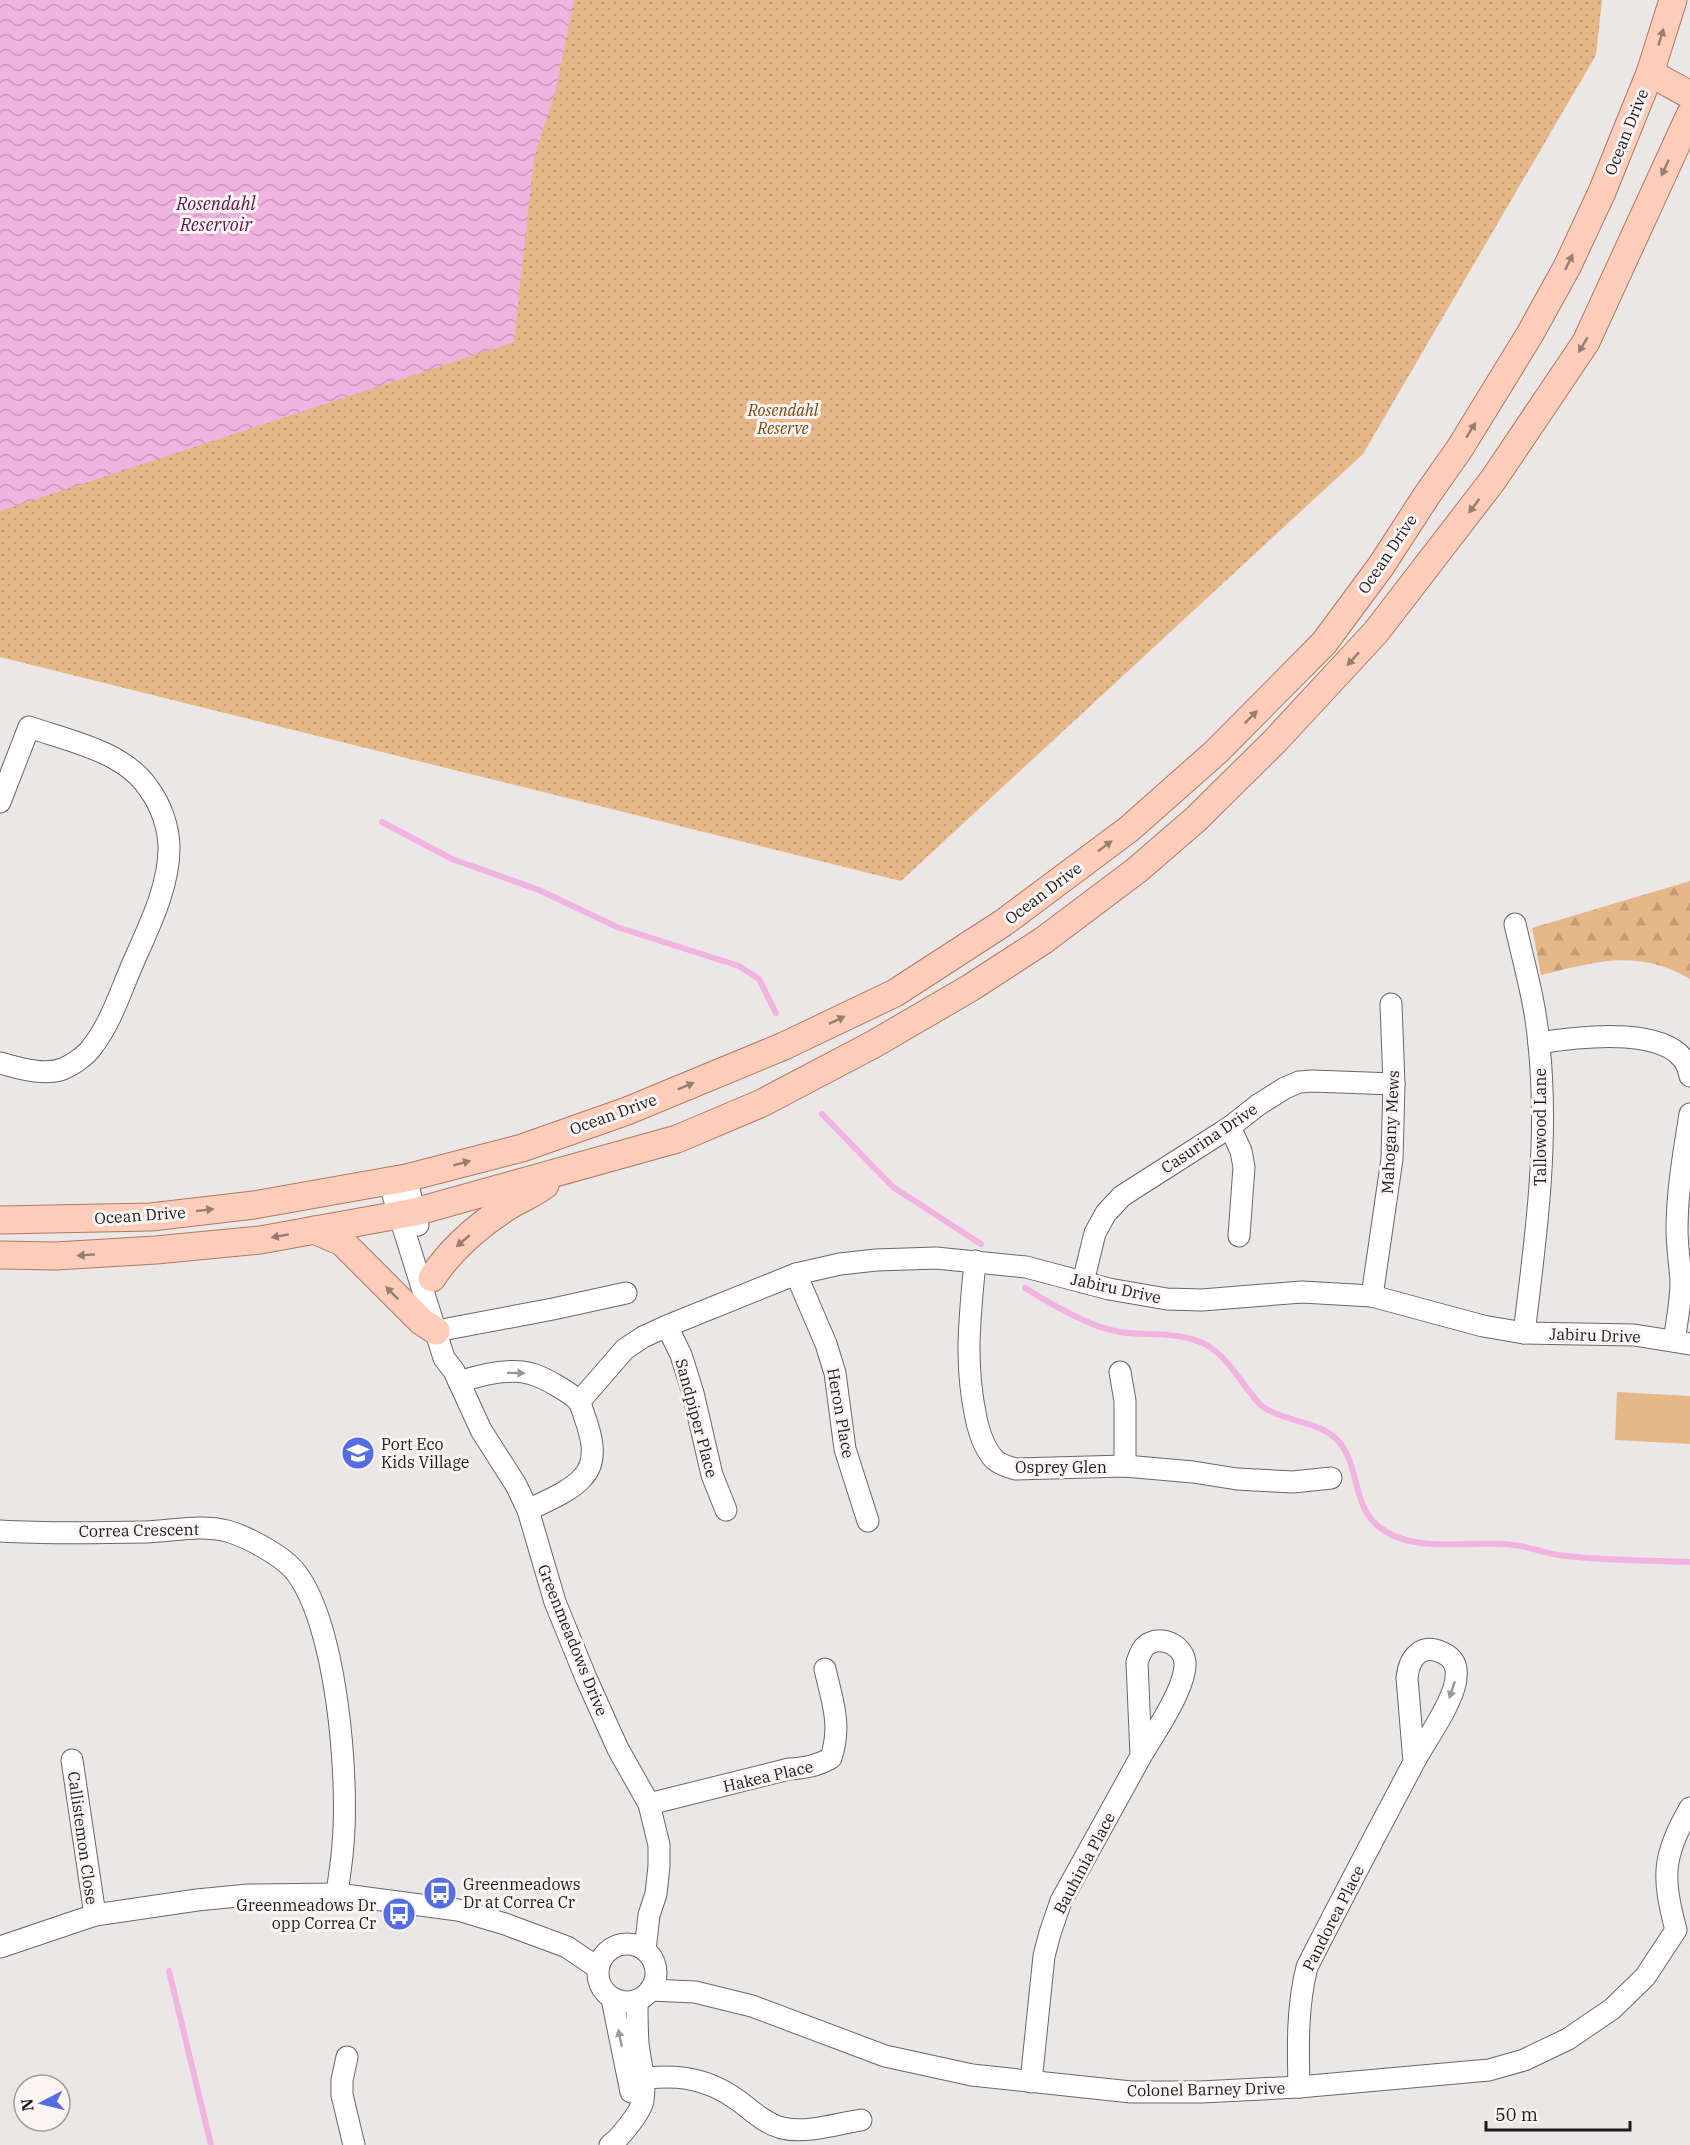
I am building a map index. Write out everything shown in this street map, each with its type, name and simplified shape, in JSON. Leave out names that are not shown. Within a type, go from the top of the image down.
[{"type":"main road","name":"Ocean Drive","points":[[0,1220],[151,1217],[254,1205],[397,1180],[522,1148],[627,1111],[784,1046],[894,993],[1003,923],[1129,829],[1216,752],[1324,643],[1381,566],[1460,448],[1530,334],[1567,267],[1602,192],[1650,73],[1673,0]]},
{"type":"main road","points":[[1650,73],[1690,95]]},
{"type":"main road","points":[[0,1255],[56,1257],[260,1240],[407,1213],[677,1139],[762,1103],[874,1044],[970,988],[1044,940],[1137,870],[1196,819],[1305,710],[1376,632],[1493,480],[1586,342],[1690,115]]},
{"type":"main road","points":[[432,1278],[448,1255],[471,1233],[505,1208],[540,1189],[562,1171]]},
{"type":"main road","points":[[314,1230],[342,1242],[421,1321],[441,1330]]},
{"type":"street","points":[[0,802],[29,727],[91,748],[118,760],[137,776],[148,787],[162,814],[169,846],[164,881],[142,942],[106,1027],[90,1050],[64,1068],[52,1071],[41,1072],[0,1063]]},
{"type":"street","name":"Tallowood Lane","points":[[1515,924],[1539,1043],[1542,1083],[1542,1174],[1524,1333]]},
{"type":"street","name":"Mahogany Mews","points":[[1372,1296],[1392,1160],[1394,1084],[1391,1004]]},
{"type":"street","points":[[1539,1043],[1577,1037],[1617,1037],[1655,1041],[1673,1048],[1683,1058],[1690,1076]]},
{"type":"street","name":"Casurina Drive","points":[[1083,1282],[1098,1227],[1122,1196],[1230,1127],[1258,1105],[1299,1082],[1394,1084]]},
{"type":"street","points":[[1682,1342],[1677,1231],[1681,1166],[1690,1114]]},
{"type":"street","points":[[1230,1127],[1241,1151],[1244,1167],[1239,1236]]},
{"type":"street","name":"Greenmeadows Drive","points":[[397,1180],[441,1330]]},
{"type":"street","name":"Greenmeadows Drive","points":[[407,1213],[432,1278],[444,1358],[456,1377],[477,1423],[516,1485],[528,1510],[544,1572],[577,1657],[618,1749],[649,1804],[659,1845],[656,1894],[637,1947]]},
{"type":"street","name":"Jabiru Drive","points":[[579,1402],[626,1349],[643,1337],[796,1274],[840,1264],[876,1260],[936,1258],[975,1261],[1026,1268],[1139,1296],[1167,1299],[1202,1300],[1302,1292],[1372,1296],[1483,1326],[1524,1333],[1634,1335],[1682,1342]]},
{"type":"street","name":"Osprey Glen","points":[[975,1261],[968,1348],[970,1390],[979,1431],[994,1459],[1005,1466],[1016,1469],[1125,1466],[1193,1472],[1238,1479],[1293,1482],[1331,1479]]},
{"type":"street","name":"Heron Place","points":[[796,1274],[826,1344],[835,1373],[845,1449],[868,1521]]},
{"type":"street","points":[[441,1330],[626,1293]]},
{"type":"street","name":"Sandpiper Place","points":[[667,1326],[681,1354],[693,1393],[712,1475],[726,1510]]},
{"type":"street","points":[[456,1377],[509,1372],[530,1373],[552,1383],[579,1402],[592,1441],[590,1466],[584,1476],[573,1486],[528,1510]]},
{"type":"street","points":[[1120,1372],[1125,1401],[1125,1466]]},
{"type":"street","name":"Correa Crescent","points":[[0,1531],[147,1532],[197,1527],[228,1531],[267,1550],[294,1569],[312,1601],[325,1642],[339,1713],[344,1798],[343,1844],[337,1894]]},
{"type":"street","name":"Bauhinia Place","points":[[1032,2082],[1044,1956],[1061,1901],[1171,1704],[1183,1676],[1185,1661],[1178,1647],[1164,1641],[1150,1643],[1142,1649],[1137,1662],[1141,1756]]},
{"type":"street","name":"Pandorea Place","points":[[1299,2087],[1299,2011],[1307,1966],[1448,1701],[1457,1668],[1443,1652],[1429,1650],[1417,1653],[1408,1665],[1407,1678],[1414,1762]]},
{"type":"street","name":"Hakea Place","points":[[649,1804],[789,1769],[820,1764],[831,1758],[838,1726],[825,1669]]},
{"type":"street","name":"Callistemon Close","points":[[72,1760],[95,1915]]},
{"type":"street","name":"Colonel Barney Drive","points":[[648,1988],[695,1992],[752,2006],[885,2056],[972,2075],[1131,2092],[1202,2092],[1299,2087],[1489,2070],[1524,2060],[1568,2039],[1612,2008],[1645,1977],[1676,1930],[1666,1886],[1667,1857],[1671,1843],[1690,1808]]},
{"type":"street","points":[[0,1947],[95,1915],[248,1895],[337,1894],[458,1910],[505,1924],[567,1947],[578,1947],[601,1961]]},
{"type":"street","points":[[610,2145],[625,2131],[643,2102],[636,2079],[612,1999],[600,1985],[601,1961],[615,1946],[637,1947],[653,1960],[648,1988],[637,2023],[636,2079]]},
{"type":"street","points":[[612,1999],[627,2003],[648,1988]]},
{"type":"street","points":[[347,2057],[342,2080],[342,2096],[354,2145]]},
{"type":"street","points":[[636,2079],[693,2078],[725,2091],[767,2122],[783,2128],[801,2129],[861,2120]]},
{"type":"green space","name":"Rosendahl Reserve","points":[[0,0],[1602,0],[1596,55],[1363,454],[901,881],[0,657]]},
{"type":"green space","points":[[1690,881],[1690,979],[1671,969],[1652,963],[1616,960],[1541,975],[1532,928]]},
{"type":"green space","points":[[1617,1392],[1690,1396],[1690,1444],[1615,1440]]},
{"type":"water","name":"Rosendahl Reservoir","points":[[0,0],[574,0],[556,89],[534,158],[514,342],[0,511]]},
{"type":"waterway","points":[[382,822],[452,859],[539,890],[617,927],[739,966],[759,979],[776,1013]]},
{"type":"waterway","points":[[822,1114],[893,1187],[981,1244]]},
{"type":"waterway","points":[[1025,1288],[1071,1314],[1109,1330],[1184,1337],[1212,1348],[1229,1364],[1263,1407],[1323,1430],[1340,1443],[1350,1463],[1360,1497],[1369,1517],[1391,1535],[1424,1543],[1521,1546],[1582,1558],[1690,1562]]},
{"type":"waterway","points":[[169,1971],[211,2145]]},
{"type":"place","name":"Port Eco Kids Village","points":[[358,1453]]},
{"type":"place","name":"Greenmeadows Dr at Correa Cr","points":[[440,1893]]},
{"type":"place","name":"Greenmeadows Dr opp Correa Cr","points":[[399,1914]]}]
